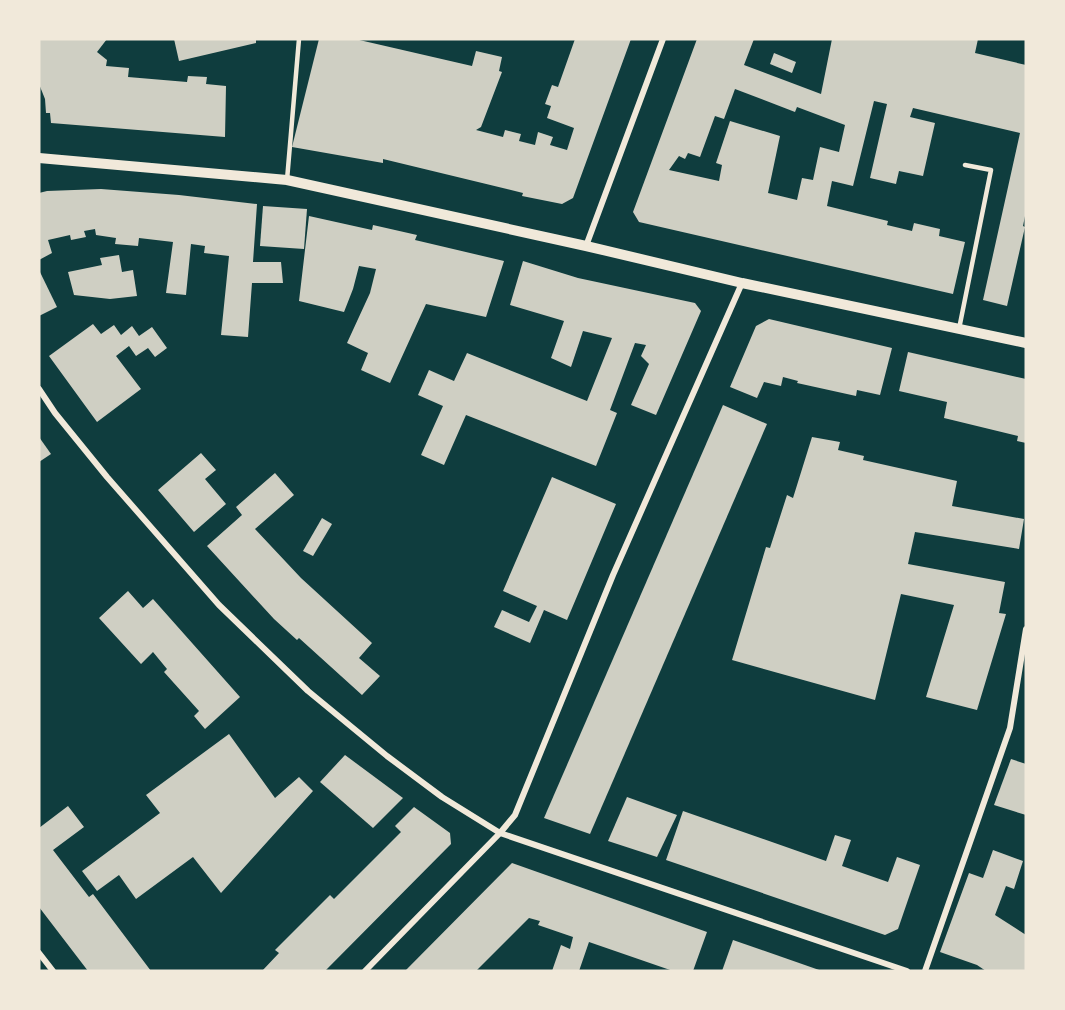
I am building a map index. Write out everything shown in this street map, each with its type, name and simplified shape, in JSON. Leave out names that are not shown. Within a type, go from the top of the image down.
[{"type":"street","points":[[586,246],[663,39]]},
{"type":"street","points":[[39,158],[286,180],[742,283],[1026,343]]},
{"type":"street","points":[[364,971],[515,815],[612,575],[742,283]]},
{"type":"street","points":[[39,389],[55,413],[107,477],[219,605],[308,691],[441,797],[500,833],[904,970]]},
{"type":"street","points":[[925,971],[1010,728],[1026,629]]},
{"type":"street","points":[[39,953],[53,971]]},
{"type":"lane","points":[[286,180],[299,39]]},
{"type":"lane","points":[[959,329],[991,170],[965,165]]},
{"type":"building","points":[[39,39],[107,39],[97,52],[107,60],[106,66],[129,68],[128,77],[187,82],[188,76],[207,77],[206,84],[226,86],[225,137],[51,123],[50,113],[46,113],[45,99],[39,84]]},
{"type":"building","points":[[174,39],[256,39],[256,43],[179,61]]},
{"type":"building","points":[[319,39],[355,39],[472,66],[476,51],[502,57],[499,71],[502,72],[481,127],[476,130],[503,137],[505,130],[521,134],[519,141],[535,145],[538,132],[553,137],[550,145],[567,150],[574,128],[547,118],[551,106],[545,104],[552,85],[558,87],[575,39],[631,39],[573,198],[562,204],[522,196],[523,193],[383,159],[383,163],[292,147]]},
{"type":"building","points":[[697,39],[754,39],[744,65],[821,94],[832,39],[978,39],[975,53],[1026,65],[1026,211],[1023,226],[1025,227],[1007,306],[983,300],[1020,133],[913,108],[910,117],[935,123],[923,176],[899,171],[896,184],[870,178],[887,104],[874,101],[853,186],[832,181],[827,206],[888,221],[887,225],[912,231],[914,223],[940,229],[939,236],[965,242],[953,294],[639,222],[633,212]],"holes":[[[735,89],[795,112],[797,107],[845,125],[839,152],[820,147],[813,180],[802,178],[797,200],[768,193],[780,136],[730,121],[716,163],[722,165],[719,181],[669,170],[679,156],[685,159],[688,153],[700,157],[715,116],[724,119]]]},
{"type":"building","points":[[774,53],[796,62],[792,73],[770,64]]},
{"type":"building","points":[[101,189],[257,204],[253,262],[281,262],[283,283],[252,283],[248,337],[221,335],[229,256],[204,253],[205,246],[191,244],[186,295],[166,293],[173,242],[139,238],[138,246],[115,244],[116,238],[96,235],[95,229],[84,231],[86,237],[71,240],[70,235],[48,240],[52,253],[39,260],[39,193]]},
{"type":"building","points":[[263,206],[307,209],[304,249],[260,246]]},
{"type":"building","points":[[309,216],[372,230],[373,225],[417,235],[415,240],[504,261],[486,317],[426,304],[390,383],[361,370],[368,353],[347,343],[370,293],[376,269],[359,266],[344,312],[299,301]]},
{"type":"building","points":[[119,255],[122,272],[133,270],[137,296],[110,299],[74,295],[68,272],[102,265],[100,258]]},
{"type":"building","points":[[523,261],[578,278],[695,303],[701,311],[656,415],[631,405],[649,364],[641,356],[646,345],[635,343],[610,410],[617,413],[596,466],[466,415],[444,465],[421,455],[443,406],[418,395],[429,370],[454,381],[467,353],[587,401],[612,338],[583,331],[571,367],[551,358],[564,321],[510,305]]},
{"type":"building","points":[[39,270],[57,307],[39,316]]},
{"type":"building","points":[[769,319],[892,348],[880,395],[857,390],[856,396],[797,383],[798,381],[783,377],[781,386],[764,382],[757,398],[730,387],[756,326]]},
{"type":"building","points":[[93,324],[101,334],[114,325],[121,335],[132,326],[139,336],[152,327],[167,348],[155,357],[148,348],[136,356],[129,346],[116,356],[141,389],[97,422],[49,356]]},
{"type":"building","points":[[908,352],[1026,379],[1026,443],[1017,441],[1018,436],[944,418],[947,402],[899,391]]},
{"type":"building","points":[[723,405],[767,424],[590,834],[544,818]]},
{"type":"building","points":[[39,437],[51,454],[39,462]]},
{"type":"building","points":[[812,437],[840,442],[838,450],[864,456],[863,460],[957,481],[952,506],[1024,519],[1019,549],[915,532],[908,564],[1005,582],[999,613],[1006,614],[977,710],[926,697],[954,605],[901,594],[875,700],[732,660],[766,547],[770,548],[787,495],[793,498]]},
{"type":"building","points":[[201,453],[216,470],[205,479],[226,504],[194,532],[158,490]]},
{"type":"building","points":[[275,473],[294,495],[255,529],[301,578],[372,643],[359,658],[380,676],[362,695],[299,638],[297,640],[274,619],[207,546],[242,515],[236,507]]},
{"type":"building","points":[[552,477],[616,504],[567,620],[544,610],[530,643],[494,627],[502,610],[529,622],[537,606],[503,591]]},
{"type":"building","points":[[322,518],[332,524],[313,556],[303,551]]},
{"type":"building","points":[[128,591],[143,608],[153,599],[240,697],[205,729],[194,716],[199,711],[164,672],[167,669],[153,652],[141,664],[99,618]]},
{"type":"building","points":[[229,734],[275,798],[299,777],[313,791],[221,893],[193,857],[136,899],[119,875],[97,891],[82,871],[160,813],[146,795]]},
{"type":"building","points":[[345,755],[403,798],[373,828],[320,782]]},
{"type":"building","points":[[1011,759],[1026,764],[1026,815],[994,805]]},
{"type":"building","points":[[627,797],[677,815],[657,857],[608,841]]},
{"type":"building","points":[[68,806],[84,827],[53,850],[89,897],[93,894],[151,971],[88,971],[39,907],[39,828]]},
{"type":"building","points":[[414,807],[450,833],[451,844],[325,971],[262,971],[279,953],[275,950],[330,895],[334,899],[401,832],[395,826]]},
{"type":"building","points":[[683,811],[826,861],[835,835],[851,840],[842,866],[888,882],[897,857],[920,865],[898,929],[885,935],[666,860]]},
{"type":"building","points":[[993,850],[1023,861],[1014,889],[1006,886],[995,915],[1026,935],[1026,971],[986,971],[977,965],[940,952],[969,873],[983,878]]},
{"type":"building","points":[[512,863],[707,932],[693,971],[673,971],[589,942],[579,971],[552,971],[561,945],[570,949],[573,937],[538,925],[540,921],[529,918],[476,971],[405,971]]},
{"type":"building","points":[[733,940],[822,971],[722,971]]}]
